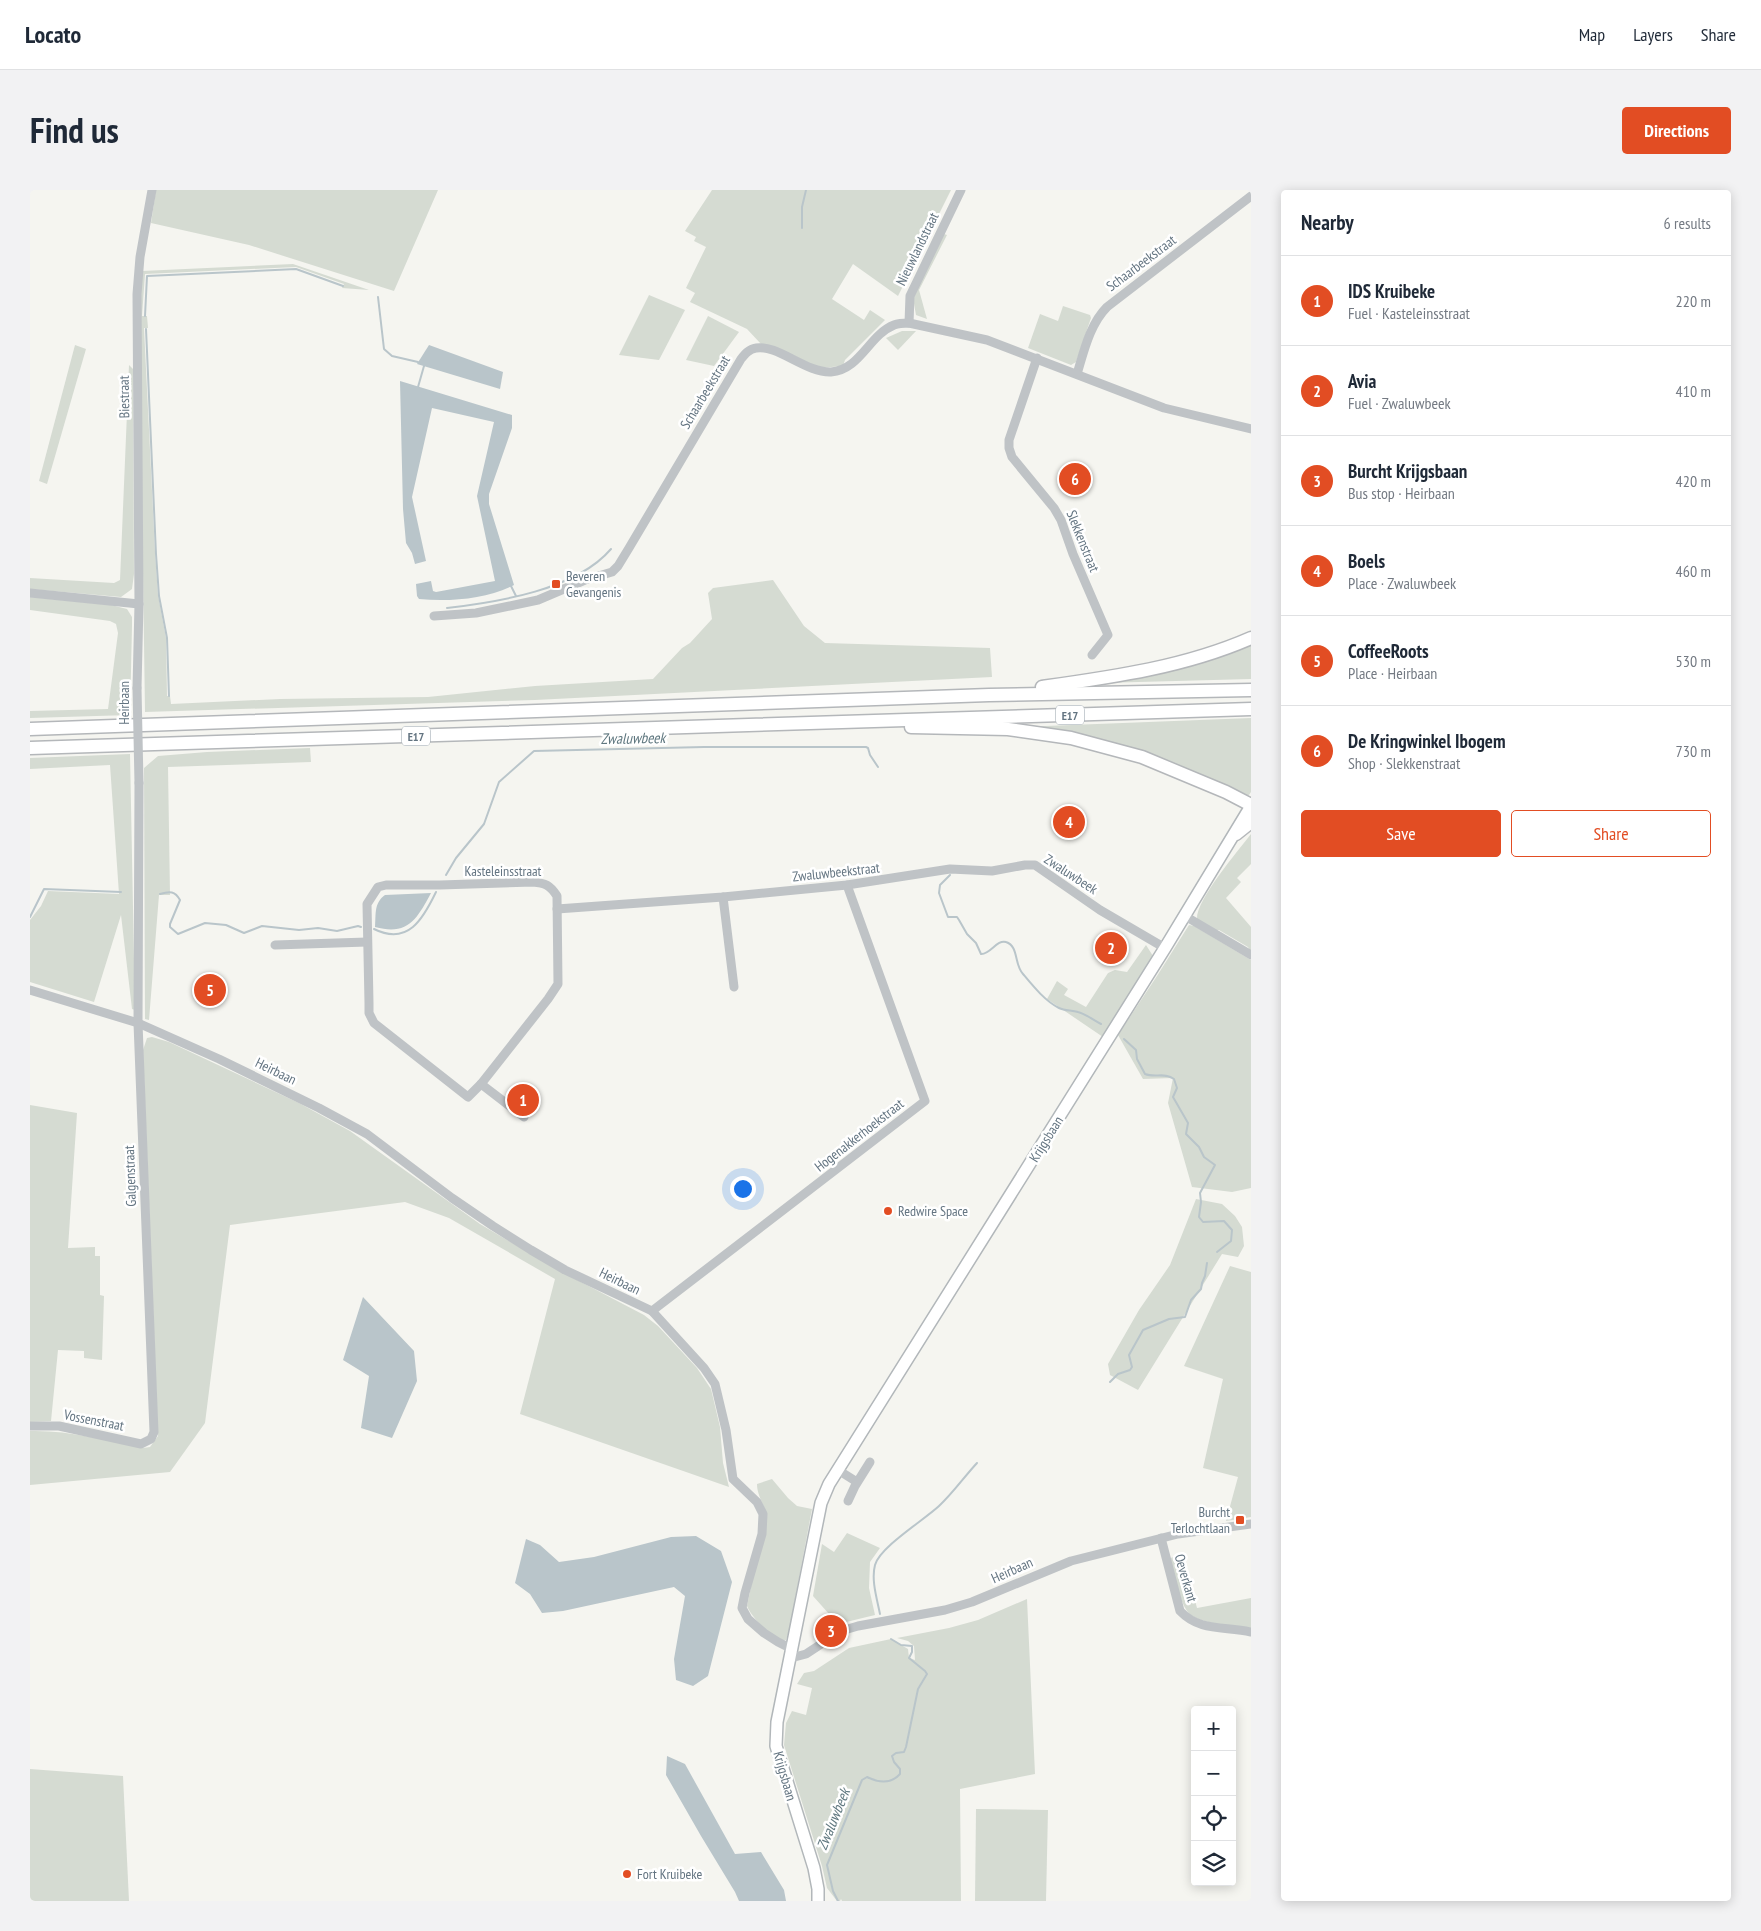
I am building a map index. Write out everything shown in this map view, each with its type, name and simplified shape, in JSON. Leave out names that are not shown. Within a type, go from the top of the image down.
[{"type":"highway","points":[[989,695],[1104,678],[1175,665],[1232,647],[1251,638]]},
{"type":"highway","name":"E17","points":[[30,729],[989,695],[1251,690]]},
{"type":"highway","name":"E17","points":[[30,748],[1251,709]]},
{"type":"highway","points":[[890,720],[914,728],[1008,729],[1071,738],[1142,757],[1226,792],[1251,806]]},
{"type":"highway","points":[[1236,834],[1251,822]]},
{"type":"main road","name":"Krijgsbaan","points":[[818,1901],[814,1868],[776,1746],[777,1722],[821,1503],[829,1484],[1185,916],[1236,834],[1251,806]]},
{"type":"street","name":"Biestraat","points":[[139,604],[137,294],[140,257],[152,190]]},
{"type":"street","name":"Nieuwlandstraat","points":[[909,323],[910,296],[961,190]]},
{"type":"street","name":"Schaarbeekstraat","points":[[1077,374],[1094,324],[1099,315],[1251,196]]},
{"type":"street","name":"Schaarbeekstraat","points":[[434,616],[476,613],[538,600],[585,580],[612,572],[629,548],[696,432],[746,352],[756,348],[766,349],[821,372],[833,372],[841,370],[854,362],[882,332],[896,324],[909,323],[987,340],[1164,408],[1251,429]]},
{"type":"street","name":"Slekkenstraat","points":[[1037,358],[1009,440],[1009,448],[1012,457],[1054,508],[1061,520],[1073,554],[1108,635],[1092,655]]},
{"type":"street","points":[[30,593],[139,604]]},
{"type":"street","name":"Heirbaan","points":[[139,604],[137,688],[139,783],[138,1023],[268,1082],[367,1134],[493,1226],[565,1270],[652,1311],[704,1368],[715,1384],[726,1430],[733,1479],[757,1502],[763,1514],[762,1534],[742,1608],[748,1619],[764,1633],[792,1654],[806,1654],[841,1631],[858,1626],[945,1610],[972,1602],[1059,1565],[1161,1538],[1251,1524]]},
{"type":"street","name":"Zwaluwbeek","points":[[950,869],[992,871],[1035,865],[1100,910],[1165,948]]},
{"type":"street","name":"Zwaluwbeekstraat","points":[[557,909],[723,897],[847,885],[950,869]]},
{"type":"street","name":"Kasteleinsstraat","points":[[544,883],[551,887],[558,896],[557,909],[558,984],[481,1084],[468,1097],[374,1023],[369,1013],[367,904],[378,887],[386,885],[544,883]]},
{"type":"street","name":"Hogenakkerhoekstraat","points":[[652,1311],[925,1101],[847,885]]},
{"type":"street","points":[[723,897],[734,988]]},
{"type":"street","points":[[1185,916],[1251,955]]},
{"type":"street","points":[[274,944],[367,942]]},
{"type":"street","points":[[30,990],[138,1023]]},
{"type":"street","name":"Galgenstraat","points":[[138,1023],[154,1432],[151,1439]]},
{"type":"street","points":[[481,1084],[524,1117]]},
{"type":"street","name":"Vossenstraat","points":[[30,1426],[59,1426],[141,1444],[151,1439]]},
{"type":"street","points":[[848,1500],[870,1462]]},
{"type":"street","points":[[838,1470],[857,1482]]},
{"type":"street","name":"Oeverkant","points":[[1161,1538],[1180,1610],[1188,1619],[1198,1625],[1251,1632]]},
{"type":"shaded area","points":[[156,190],[438,190],[394,291],[249,245],[151,223]]},
{"type":"shaded area","points":[[712,190],[951,190],[898,296],[853,264],[832,299],[864,320],[870,310],[885,320],[845,360],[843,366],[820,368],[776,348],[761,344],[747,329],[690,302],[695,293],[686,288],[706,247],[694,241],[696,237],[685,231]]},
{"type":"shaded area","points":[[944,234],[947,235],[919,290],[927,319],[916,315],[913,298]]},
{"type":"shaded area","points":[[293,264],[369,290],[342,288],[344,284],[296,267],[145,274],[142,316],[147,316],[148,328],[144,328],[155,552],[158,595],[166,638],[167,696],[170,696],[171,704],[280,699],[428,697],[535,686],[653,679],[712,619],[708,593],[713,588],[773,580],[804,626],[825,643],[990,648],[992,677],[535,700],[145,712],[139,293],[142,271]]},
{"type":"shaded area","points":[[649,295],[685,310],[659,360],[619,355]]},
{"type":"shaded area","points":[[1063,306],[1090,315],[1091,318],[1076,362],[1071,365],[1028,348],[1040,314],[1058,321]]},
{"type":"shaded area","points":[[708,316],[739,332],[714,366],[686,360]]},
{"type":"shaded area","points":[[902,331],[916,331],[898,350],[886,338]]},
{"type":"shaded area","points":[[75,345],[86,349],[47,484],[39,481]]},
{"type":"shaded area","points":[[429,345],[503,372],[500,389],[417,364]]},
{"type":"shaded area","points":[[129,365],[133,369],[134,574],[132,589],[121,597],[30,589],[30,578],[114,583],[120,580]]},
{"type":"shaded area","points":[[400,381],[512,415],[512,428],[489,494],[489,504],[514,585],[492,594],[456,600],[419,599],[417,596],[416,584],[431,581],[433,591],[436,592],[495,581],[477,496],[494,422],[432,408],[412,497],[426,561],[415,564],[412,553],[406,543],[403,509]]},
{"type":"shaded area","points":[[30,597],[111,605],[127,609],[132,617],[130,715],[30,718],[30,711],[108,709],[118,633],[116,624],[110,621],[30,610]]},
{"type":"shaded area","points":[[1251,643],[1251,679],[1101,683]]},
{"type":"shaded area","points":[[1251,718],[1251,792],[1243,797],[1144,754],[1020,727]]},
{"type":"shaded area","points":[[310,748],[311,762],[168,767],[170,895],[159,895],[149,1020],[145,1019],[144,768],[158,756]]},
{"type":"shaded area","points":[[130,754],[135,1010],[132,1009],[121,915],[94,1002],[30,982],[30,920],[41,906],[48,891],[119,894],[110,765],[30,769],[30,758]]},
{"type":"shaded area","points":[[1251,834],[1251,864],[1237,878],[1241,882],[1226,898],[1251,927],[1251,953],[1248,947],[1197,919],[1198,911],[1210,888]]},
{"type":"shaded area","points":[[431,893],[416,918],[404,927],[386,929],[375,927],[377,905],[385,895]]},
{"type":"shaded area","points":[[1189,925],[1194,926],[1251,960],[1251,1188],[1232,1192],[1192,1187],[1168,1103],[1173,1078],[1143,1079],[1118,1035]]},
{"type":"shaded area","points":[[1146,945],[1153,956],[1103,1037],[1047,999],[1057,981],[1068,989],[1064,995],[1086,1007],[1108,973],[1115,970],[1127,972]]},
{"type":"shaded area","points":[[152,1037],[169,1042],[299,1103],[350,1131],[480,1224],[560,1271],[644,1315],[658,1326],[697,1368],[711,1389],[720,1427],[723,1463],[729,1487],[520,1414],[555,1279],[449,1218],[405,1202],[230,1225],[205,1423],[170,1472],[30,1485],[30,1431],[72,1434],[143,1448],[150,1447],[158,1436],[143,1050],[147,1038]]},
{"type":"shaded area","points":[[30,1105],[77,1113],[68,1248],[95,1247],[95,1256],[100,1256],[100,1295],[104,1296],[102,1360],[84,1358],[84,1351],[58,1350],[51,1421],[30,1422]]},
{"type":"shaded area","points":[[1196,1199],[1222,1204],[1235,1216],[1242,1227],[1244,1246],[1238,1257],[1222,1254],[1138,1390],[1110,1375],[1108,1364],[1139,1310],[1170,1265]]},
{"type":"shaded area","points":[[1230,1266],[1251,1272],[1251,1517],[1226,1521],[1238,1477],[1203,1468],[1223,1379],[1184,1366]]},
{"type":"shaded area","points":[[363,1297],[414,1351],[417,1381],[392,1438],[361,1428],[369,1376],[343,1360]]},
{"type":"shaded area","points":[[772,1479],[797,1506],[812,1509],[789,1631],[786,1640],[783,1641],[773,1636],[762,1626],[747,1606],[766,1513],[757,1484]]},
{"type":"shaded area","points":[[847,1533],[880,1548],[870,1562],[869,1588],[875,1615],[838,1624],[813,1596],[822,1544],[834,1552]]},
{"type":"shaded area","points":[[696,1536],[721,1551],[732,1582],[708,1676],[693,1686],[676,1680],[674,1659],[685,1596],[674,1587],[563,1611],[542,1613],[530,1594],[515,1583],[526,1539],[540,1545],[559,1562],[594,1557],[671,1537]]},
{"type":"shaded area","points":[[1183,1555],[1197,1608],[1251,1598],[1251,1628],[1207,1622],[1192,1616],[1187,1611],[1179,1592],[1170,1558]]},
{"type":"shaded area","points":[[1027,1599],[1035,1774],[960,1789],[961,1901],[842,1901],[841,1899],[837,1901],[827,1888],[822,1866],[784,1745],[786,1723],[792,1711],[806,1715],[812,1688],[797,1684],[804,1673],[814,1671],[849,1648],[891,1639],[908,1649],[909,1658],[915,1660],[914,1646],[908,1641],[897,1638],[949,1628],[978,1620]]},
{"type":"shaded area","points":[[667,1756],[685,1764],[735,1854],[761,1852],[784,1890],[786,1901],[739,1901],[666,1775]]},
{"type":"shaded area","points":[[30,1769],[123,1776],[129,1901],[30,1901]]},
{"type":"shaded area","points":[[976,1809],[1048,1810],[1046,1901],[975,1901]]},
{"type":"waterway","points":[[802,228],[802,207],[806,190]]},
{"type":"waterway","points":[[145,316],[147,276],[296,269],[343,286]]},
{"type":"waterway","points":[[378,297],[384,349],[392,356],[418,362]]},
{"type":"waterway","points":[[146,329],[156,554],[159,596],[167,638],[169,696]]},
{"type":"waterway","points":[[418,387],[424,366]]},
{"type":"waterway","points":[[447,608],[512,598],[535,592],[578,575],[596,563],[611,549]]},
{"type":"waterway","points":[[511,586],[516,596]]},
{"type":"waterway","name":"Zwaluwbeek","points":[[446,875],[456,858],[484,824],[499,782],[534,751],[704,747],[866,747],[878,767]]},
{"type":"waterway","name":"Zwaluwbeek","points":[[950,875],[940,885],[939,893],[948,917],[957,917],[967,934],[976,943],[981,954],[984,954],[1000,943],[1006,942],[1010,944],[1015,952],[1020,970],[1044,997],[1059,1008],[1081,1013],[1101,1024]]},
{"type":"waterway","name":"Zwaluwbeek","points":[[30,917],[44,889],[121,892]]},
{"type":"waterway","name":"Zwaluwbeek","points":[[160,894],[172,892],[180,900],[170,924],[170,927],[178,934],[205,923],[226,925],[244,933],[262,926],[299,930],[318,928],[337,931],[361,927]]},
{"type":"waterway","name":"Zwaluwbeek","points":[[374,929],[396,934],[405,932],[420,920],[436,892]]},
{"type":"waterway","name":"Zwaluwbeek","points":[[1124,1039],[1136,1050],[1137,1059],[1145,1074],[1167,1076],[1174,1079],[1177,1088],[1173,1097],[1188,1123],[1186,1134],[1199,1147],[1204,1157],[1215,1165],[1200,1193],[1199,1217],[1203,1222],[1224,1221],[1232,1230],[1231,1241],[1217,1252]]},
{"type":"waterway","name":"Zwaluwbeek","points":[[1110,1382],[1118,1374],[1130,1370],[1132,1367],[1129,1355],[1143,1330],[1169,1319],[1185,1317],[1191,1300],[1201,1289],[1207,1263]]},
{"type":"waterway","name":"Zwaluwbeek","points":[[880,1614],[874,1577],[875,1565],[879,1558],[893,1542],[939,1506],[977,1463]]},
{"type":"waterway","name":"Zwaluwbeek","points":[[838,1901],[833,1891],[827,1865],[862,1780],[867,1777],[885,1782],[893,1780],[900,1774],[900,1769],[892,1756],[896,1753],[904,1752],[918,1689],[927,1674],[909,1658],[912,1646],[901,1645],[891,1639]]},
{"type":"place","name":"De Kringwinkel Ibogem","points":[[1075,479]]},
{"type":"place","name":"Beveren Gevangenis","points":[[556,584]]},
{"type":"place","name":"Boels","points":[[1069,822]]},
{"type":"place","name":"Avia","points":[[1111,948]]},
{"type":"place","name":"CoffeeRoots","points":[[210,990]]},
{"type":"place","name":"IDS Kruibeke","points":[[523,1100]]},
{"type":"place","name":"Redwire Space","points":[[888,1211]]},
{"type":"place","name":"Burcht Terlochtlaan","points":[[1240,1520]]},
{"type":"place","name":"Burcht Krijgsbaan","points":[[831,1631]]},
{"type":"place","name":"Fort Kruibeke","points":[[627,1874]]}]
